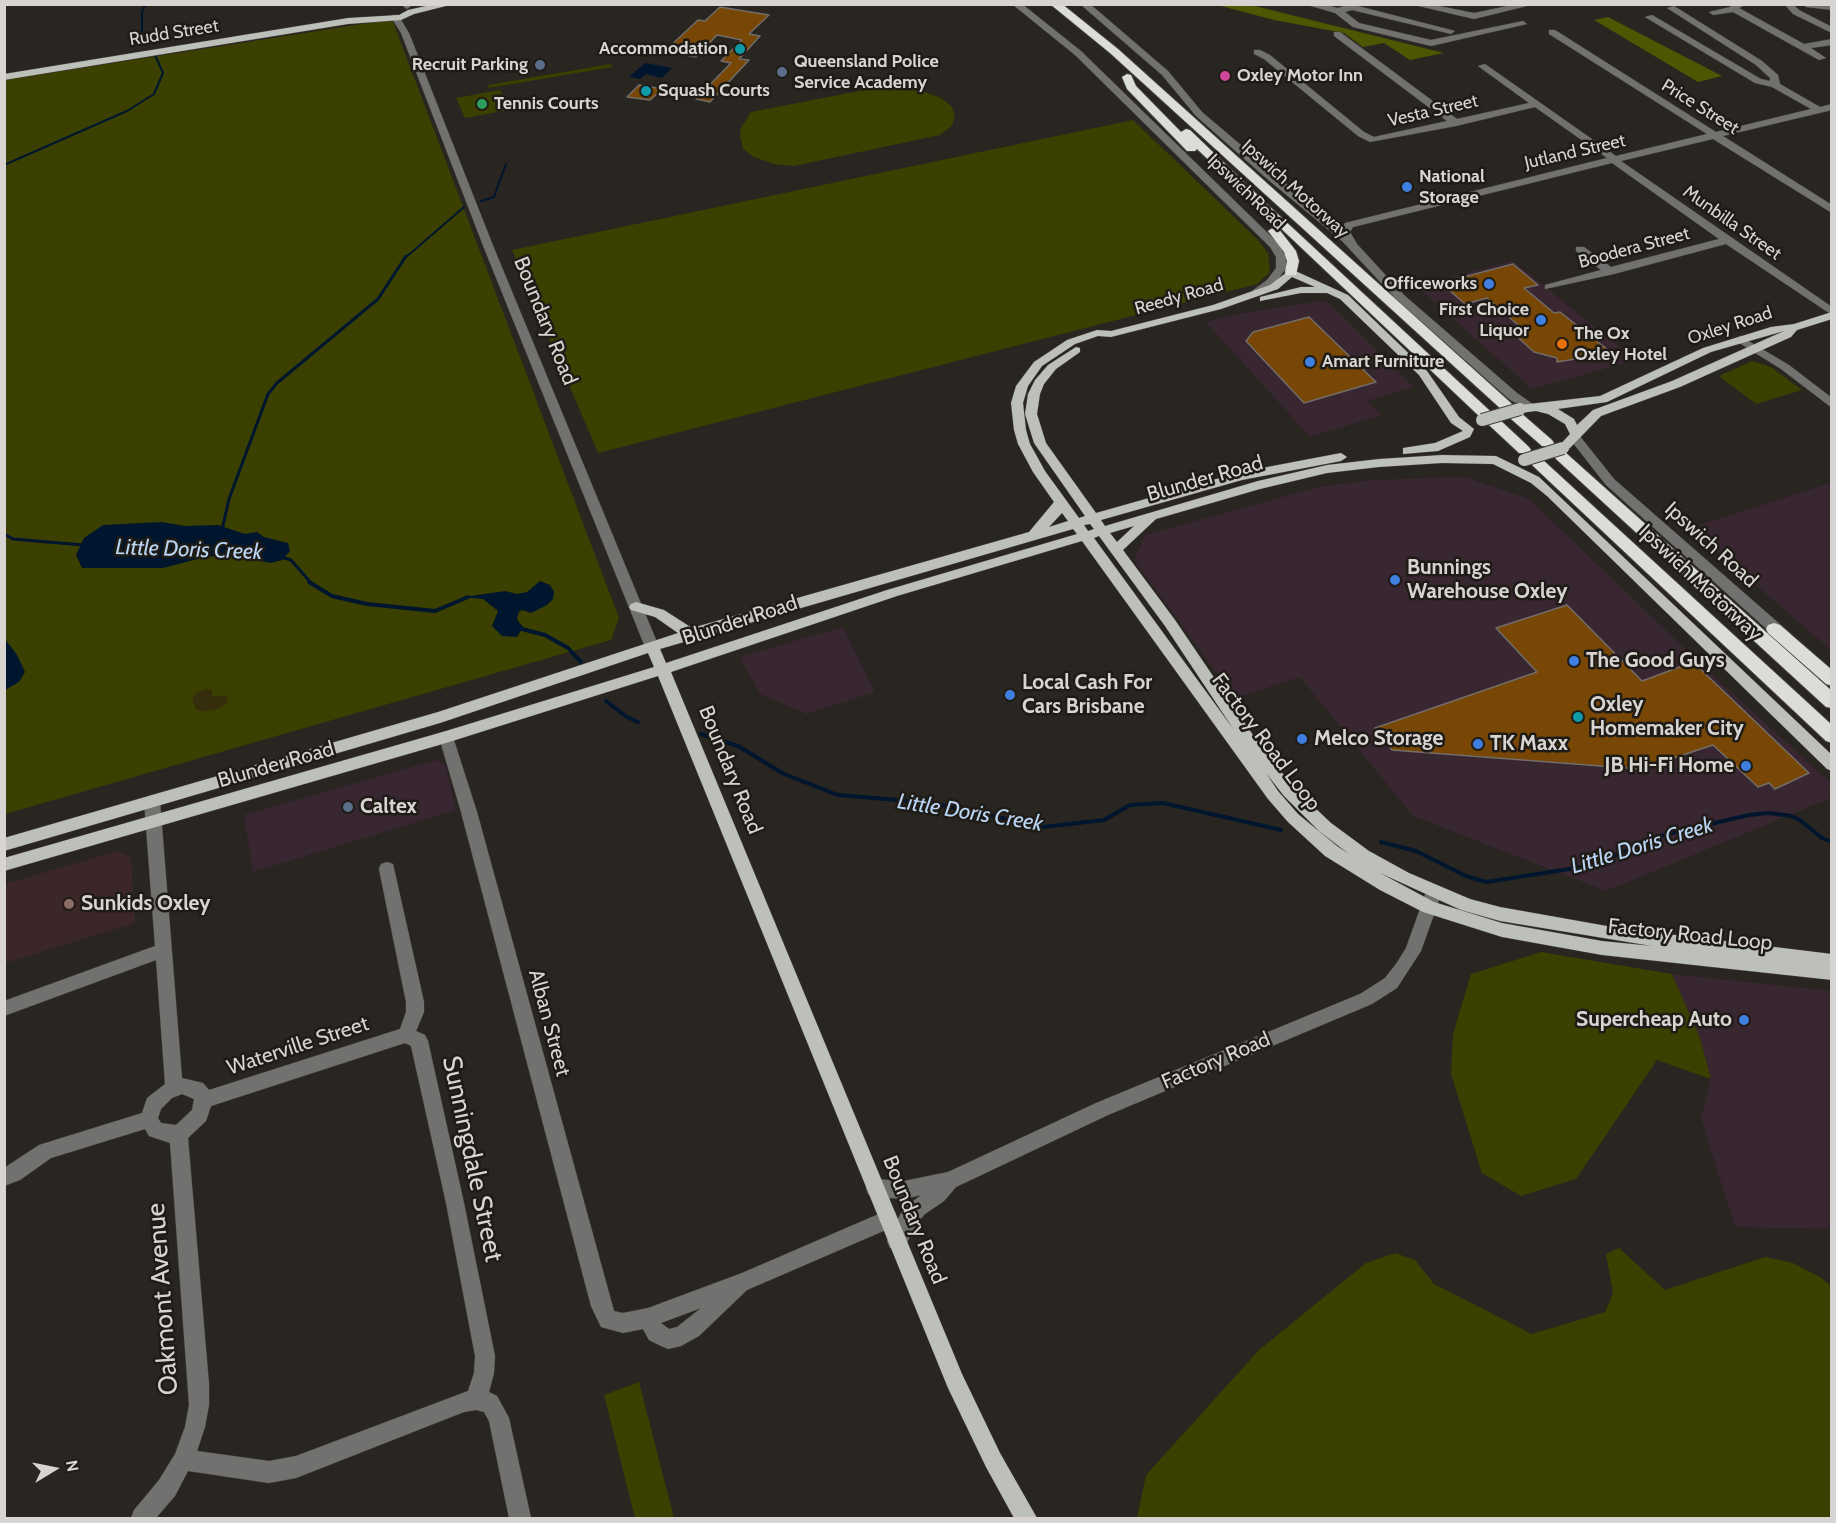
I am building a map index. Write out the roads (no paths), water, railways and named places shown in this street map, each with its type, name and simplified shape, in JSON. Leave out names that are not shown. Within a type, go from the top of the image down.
[{"type":"highway","name":"Ipswich Motorway","points":[[1055,4],[1086,28],[1277,199],[1523,409],[1547,444]]},
{"type":"highway","points":[[1066,4],[1081,17],[1086,28]]},
{"type":"highway","name":"Ipswich Motorway","points":[[1043,5],[1127,77],[1529,458],[1832,736]]},
{"type":"highway","points":[[1127,77],[1131,87],[1283,240],[1292,256],[1286,269]]},
{"type":"highway","points":[[1277,199],[1290,203],[1317,224],[1400,297]]},
{"type":"highway","name":"Ipswich Motorway","points":[[1562,452],[1832,702]]},
{"type":"highway","points":[[1774,629],[1832,680]]},
{"type":"main road","points":[[408,9],[438,4]]},
{"type":"main road","points":[[408,9],[450,4]]},
{"type":"main road","name":"Rudd Street","points":[[4,77],[391,15],[408,9]]},
{"type":"main road","points":[[1286,269],[1336,291],[1423,373],[1455,420],[1467,432],[1476,450],[1534,480],[1551,493],[1832,765]]},
{"type":"main road","name":"Reedy Road","points":[[1077,523],[1035,465],[1024,444],[1017,417],[1019,394],[1033,370],[1048,355],[1083,337],[1097,333],[1111,334],[1216,307],[1276,286],[1286,269]]},
{"type":"main road","points":[[1216,307],[1307,290],[1331,294],[1352,307]]},
{"type":"main road","name":"Oxley Road","points":[[1487,418],[1523,409],[1603,399],[1689,358],[1740,339],[1775,329],[1795,327],[1832,314]]},
{"type":"main road","name":"Oxley Road","points":[[1562,452],[1597,414],[1676,384],[1787,335],[1795,327]]},
{"type":"main road","name":"Reedy Road","points":[[1093,518],[1040,443],[1033,425],[1031,405],[1039,383],[1052,366],[1083,346],[1103,340],[1111,334]]},
{"type":"main road","points":[[1523,409],[1565,418],[1576,435]]},
{"type":"main road","name":"Blunder Road","points":[[4,845],[440,717],[690,634],[1093,518],[1266,470],[1340,457],[1431,449],[1467,432],[1487,418]]},
{"type":"main road","name":"Blunder Road","points":[[4,865],[446,737],[892,593],[1275,481],[1327,470],[1404,460],[1496,460],[1529,458],[1562,452]]},
{"type":"main road","points":[[1032,537],[1057,510],[1061,501]]},
{"type":"main road","points":[[1117,549],[1154,515]]},
{"type":"main road","name":"Factory Road Loop","points":[[1093,518],[1117,549],[1251,745],[1289,792],[1325,827],[1431,900],[1467,905],[1533,921],[1640,938],[1832,961]]},
{"type":"main road","name":"Factory Road Loop","points":[[1077,523],[1273,795],[1293,818],[1340,857],[1386,885],[1431,900],[1502,930],[1551,940],[1602,948],[1832,973]]},
{"type":"main road","points":[[636,607],[659,613],[690,634]]},
{"type":"main road","name":"Boundary Road","points":[[652,647],[970,1414],[1026,1518]]},
{"type":"street","name":"Ipswich Road","points":[[1016,4],[1078,53],[1262,234],[1279,252],[1286,269]]},
{"type":"street","name":"Ipswich Road","points":[[1084,4],[1161,70],[1199,114],[1352,244],[1400,297],[1513,396],[1523,409]]},
{"type":"street","points":[[1308,4],[1338,11],[1356,25],[1431,43],[1523,24]]},
{"type":"street","points":[[1414,4],[1474,16],[1531,4]]},
{"type":"street","points":[[1713,12],[1734,9],[1735,6],[1743,4]]},
{"type":"street","points":[[1788,4],[1796,12],[1832,31]]},
{"type":"street","points":[[1806,4],[1832,8]]},
{"type":"street","points":[[1338,11],[1351,6],[1418,27],[1451,31]]},
{"type":"street","points":[[1671,8],[1759,63],[1775,77],[1774,85]]},
{"type":"street","points":[[405,33],[408,9]]},
{"type":"street","points":[[1734,9],[1822,58]]},
{"type":"street","name":"Boundary Road","points":[[391,15],[405,33],[489,248],[652,647]]},
{"type":"street","points":[[1649,17],[1758,81],[1774,85],[1827,119]]},
{"type":"street","points":[[1506,28],[1517,35]]},
{"type":"street","name":"Price Street","points":[[1552,32],[1832,210]]},
{"type":"street","points":[[1337,34],[1456,123]]},
{"type":"street","points":[[1803,47],[1832,42]]},
{"type":"street","name":"Vesta Street","points":[[1257,52],[1267,57],[1369,138],[1386,138],[1538,104]]},
{"type":"street","points":[[1746,66],[1759,63]]},
{"type":"street","name":"Munbilla Street","points":[[1482,66],[1832,314]]},
{"type":"street","points":[[1161,70],[1197,101]]},
{"type":"street","name":"Jutland Street","points":[[1352,244],[1346,236],[1345,229],[1349,225],[1832,107]]},
{"type":"street","name":"Boodera Street","points":[[1549,287],[1728,240]]},
{"type":"street","points":[[1580,249],[1610,272]]},
{"type":"street","points":[[1740,339],[1785,367],[1832,404]]},
{"type":"street","name":"Ipswich Road","points":[[1576,435],[1610,482],[1774,629],[1832,672]]},
{"type":"street","name":"Alban Street","points":[[446,737],[470,812],[601,1306],[608,1320],[623,1323],[648,1318]]},
{"type":"street","points":[[152,801],[174,1088]]},
{"type":"street","points":[[387,869],[415,1002],[415,1012],[406,1035]]},
{"type":"street","name":"Factory Road","points":[[875,1188],[904,1190],[949,1181],[1102,1109],[1380,991],[1391,983],[1413,951],[1431,900]]},
{"type":"street","points":[[4,1009],[164,950]]},
{"type":"street","name":"Waterville Street","points":[[204,1100],[406,1035]]},
{"type":"street","name":"Sunningdale Street","points":[[406,1035],[419,1041],[485,1356],[484,1373],[476,1400]]},
{"type":"street","points":[[182,1086],[197,1089],[204,1100],[200,1115],[194,1122],[178,1132],[162,1133],[151,1125],[149,1119],[153,1104],[174,1088],[182,1086]]},
{"type":"street","points":[[4,1177],[13,1174],[46,1151],[149,1119]]},
{"type":"street","name":"Oakmont Avenue","points":[[142,1518],[167,1488],[183,1460],[195,1427],[199,1406],[178,1132]]},
{"type":"street","name":"Factory Road","points":[[897,1241],[910,1216],[918,1207],[937,1195],[949,1181]]},
{"type":"street","points":[[746,1281],[693,1329],[681,1336],[668,1339],[656,1333],[648,1318],[746,1281],[792,1258],[888,1219]]},
{"type":"street","points":[[183,1460],[269,1472],[296,1467],[464,1402],[476,1400],[490,1403],[499,1418],[520,1518]]},
{"type":"water","points":[[645,63],[672,68],[662,78],[646,74],[640,79],[629,77]]},
{"type":"water","points":[[162,522],[185,526],[218,525],[245,534],[257,532],[264,537],[288,543],[290,551],[282,560],[271,563],[230,555],[205,557],[163,568],[82,568],[76,555],[84,538],[103,525]]},
{"type":"water","points":[[540,581],[550,585],[554,592],[553,599],[547,605],[531,613],[522,610],[519,612],[517,618],[522,629],[517,637],[502,636],[492,626],[498,611],[483,599],[463,597],[505,591],[517,594],[527,592]]},
{"type":"water","points":[[5,639],[17,655],[25,672],[19,682],[5,690]]},
{"type":"waterway","name":"Little Doris Creek","points":[[146,4],[142,11],[142,34],[149,44]]},
{"type":"waterway","name":"Little Doris Creek","points":[[4,165],[127,111],[154,94],[163,73],[155,55]]},
{"type":"waterway","points":[[481,201],[494,197],[506,164]]},
{"type":"waterway","points":[[405,258],[464,207]]},
{"type":"waterway","points":[[222,530],[229,499],[268,394],[277,383],[378,299],[406,256]]},
{"type":"waterway","name":"Little Doris Creek","points":[[4,534],[13,539],[83,545]]},
{"type":"waterway","name":"Little Doris Creek","points":[[281,557],[291,560],[312,584]]},
{"type":"waterway","name":"Little Doris Creek","points":[[312,584],[332,596],[367,604],[435,611],[468,597]]},
{"type":"waterway","name":"Little Doris Creek","points":[[519,625],[522,629],[545,635],[568,648],[581,662]]},
{"type":"waterway","name":"Little Doris Creek","points":[[606,701],[627,717],[638,722]]},
{"type":"waterway","name":"Little Doris Creek","points":[[701,734],[738,746],[784,774],[838,795],[932,803],[1043,827],[1104,820],[1130,805],[1163,803],[1281,830]]},
{"type":"waterway","name":"Little Doris Creek","points":[[1381,842],[1416,851],[1466,876],[1486,882],[1595,865],[1655,837],[1749,815],[1769,813],[1791,816],[1800,820],[1822,838],[1832,842]]},
{"type":"place","name":"Accommodation","points":[[740,49]]},
{"type":"place","name":"Recruit Parking","points":[[540,65]]},
{"type":"place","name":"Queensland Police Service Academy","points":[[782,72]]},
{"type":"place","name":"Oxley Motor Inn","points":[[1225,76]]},
{"type":"place","name":"Squash Courts","points":[[646,91]]},
{"type":"place","name":"Tennis Courts","points":[[482,104]]},
{"type":"place","name":"National Storage","points":[[1407,187]]},
{"type":"place","name":"Officeworks","points":[[1489,284]]},
{"type":"place","name":"First Choice Liquor","points":[[1541,320]]},
{"type":"place","name":"The Ox Oxley Hotel","points":[[1562,344]]},
{"type":"place","name":"Amart Furniture","points":[[1310,362]]},
{"type":"place","name":"Bunnings Warehouse Oxley","points":[[1395,580]]},
{"type":"place","name":"The Good Guys","points":[[1574,661]]},
{"type":"place","name":"Local Cash For Cars Brisbane","points":[[1010,695]]},
{"type":"place","name":"Oxley Homemaker City","points":[[1578,717]]},
{"type":"place","name":"Melco Storage","points":[[1302,739]]},
{"type":"place","name":"TK Maxx","points":[[1478,744]]},
{"type":"place","name":"JB Hi-Fi Home","points":[[1746,766]]},
{"type":"place","name":"Caltex","points":[[348,807]]},
{"type":"place","name":"Sunkids Oxley","points":[[69,904]]},
{"type":"place","name":"Supercheap Auto","points":[[1744,1020]]}]
